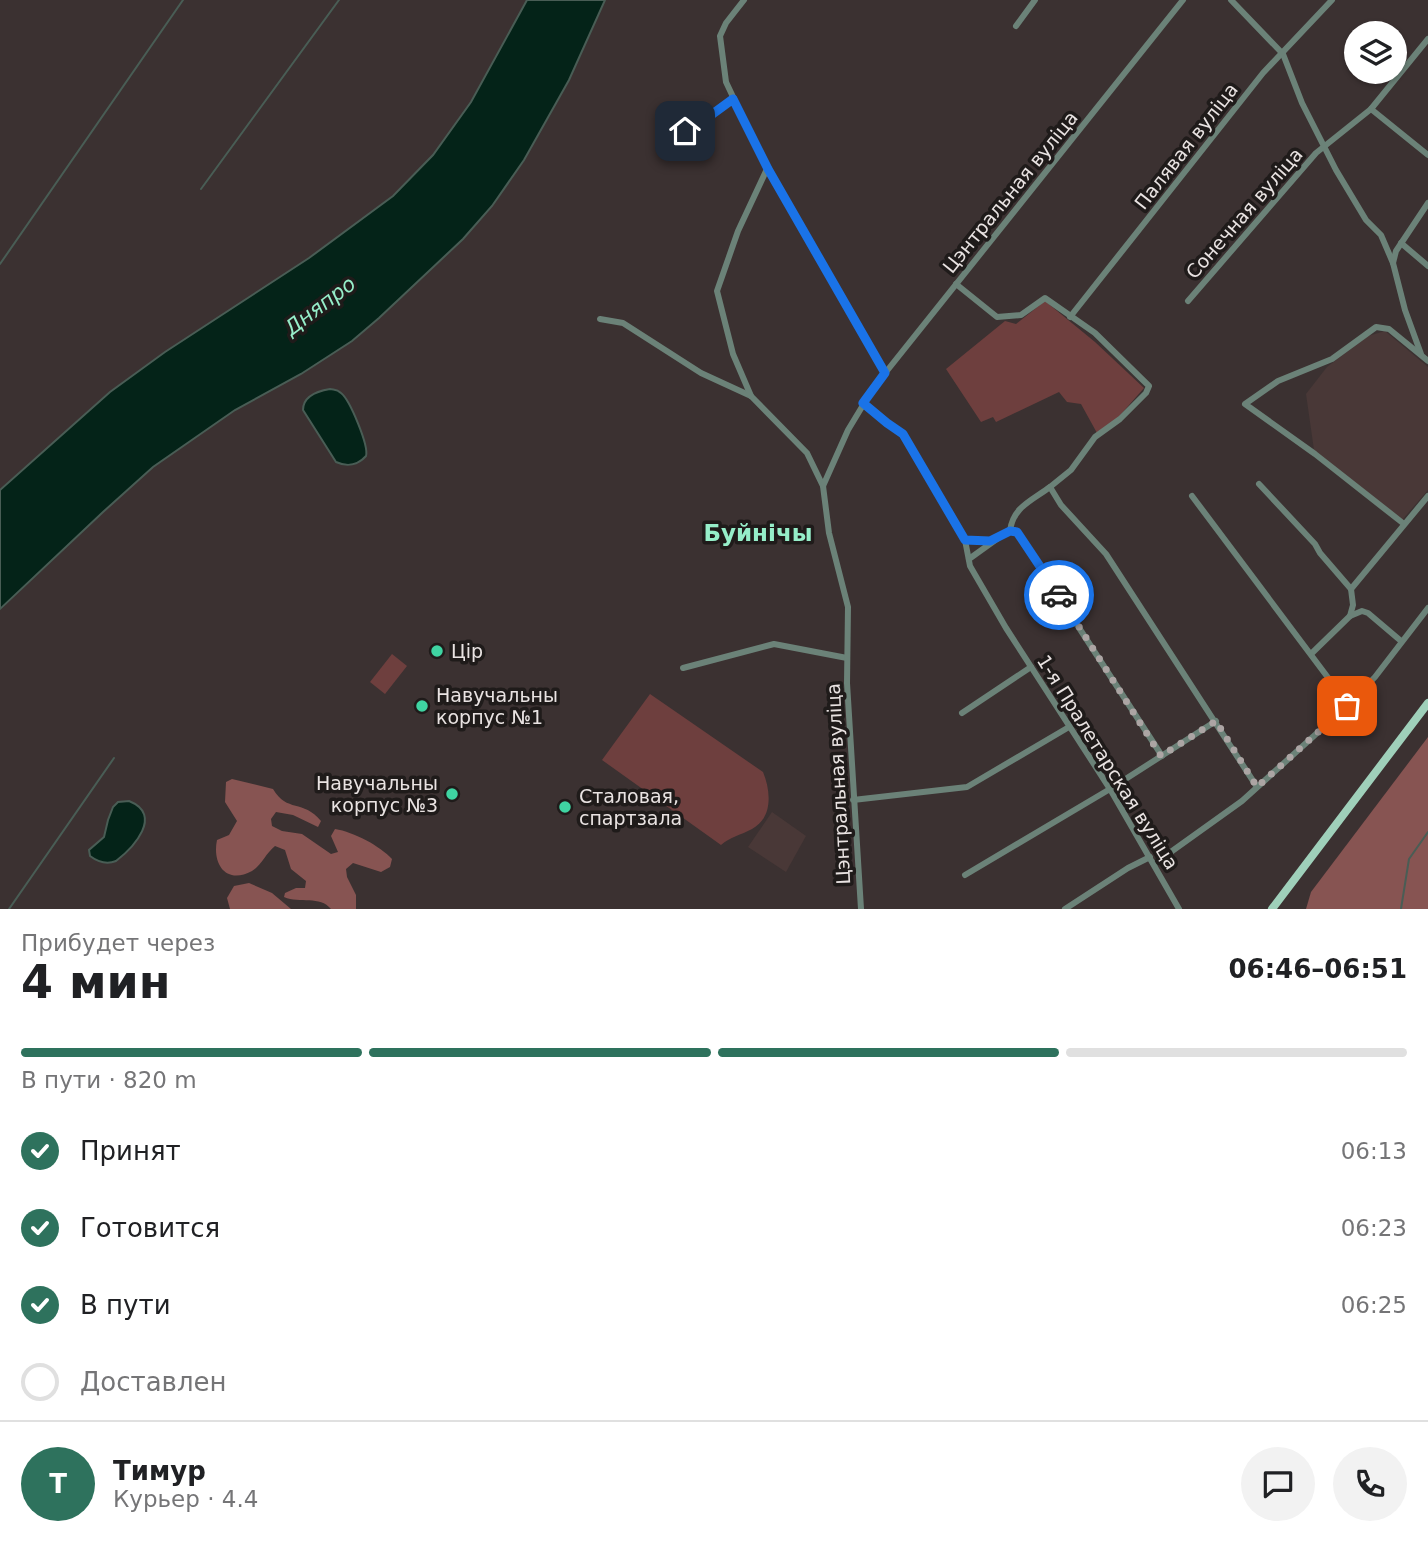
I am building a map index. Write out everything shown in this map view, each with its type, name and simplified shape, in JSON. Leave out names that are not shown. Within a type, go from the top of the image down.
[{"type":"main road","points":[[1272,909],[1428,703]]},
{"type":"street","points":[[744,0],[726,23],[720,36],[724,76],[768,169],[885,373]]},
{"type":"street","points":[[1016,26],[1035,0]]},
{"type":"street","name":"Цэнтральная вуліца","points":[[862,909],[853,800],[847,658],[848,607],[829,533],[823,486],[836,453],[863,403],[885,373],[1183,0]]},
{"type":"street","points":[[1231,0],[1283,54],[1301,103],[1324,147],[1366,220],[1381,235],[1405,310],[1425,359]]},
{"type":"street","name":"Палявая вуліца","points":[[1070,317],[1263,73],[1332,0]]},
{"type":"street","name":"Сонечная вуліца","points":[[1188,301],[1311,159],[1371,108],[1428,39]]},
{"type":"street","points":[[670,137],[692,129],[733,99]]},
{"type":"street","points":[[1371,108],[1428,155]]},
{"type":"street","points":[[751,396],[733,354],[717,291],[738,231],[768,169]]},
{"type":"street","points":[[1392,263],[1401,243],[1428,203]]},
{"type":"street","points":[[1401,243],[1428,266]]},
{"type":"street","points":[[956,284],[997,317],[1021,315],[1045,298],[1095,333],[1149,386],[1146,393],[1120,419],[1095,437],[1071,470],[1018,510],[1011,518],[1010,531]]},
{"type":"street","points":[[600,319],[623,323],[701,373],[751,396],[807,453],[823,486]]},
{"type":"street","points":[[1404,524],[1315,454],[1245,404],[1278,381],[1332,359],[1376,327],[1389,329],[1425,359]]},
{"type":"street","points":[[863,403],[903,434],[965,540],[969,559],[1010,531],[1017,532],[1023,538],[1161,756]]},
{"type":"street","points":[[1259,484],[1315,544],[1351,589],[1353,605],[1350,616]]},
{"type":"street","points":[[1050,487],[1076,522],[1106,554],[1257,787]]},
{"type":"street","points":[[1192,496],[1341,695],[1343,703],[1340,712]]},
{"type":"street","points":[[1351,589],[1428,496]]},
{"type":"street","points":[[965,540],[997,539]]},
{"type":"street","name":"1-я Пралетарская вуліца","points":[[969,559],[970,566],[1110,789],[1179,909]]},
{"type":"street","points":[[1154,864],[1242,801],[1340,712],[1375,677],[1428,608]]},
{"type":"street","points":[[1311,654],[1350,616],[1362,611],[1401,641]]},
{"type":"street","name":"Цэнтральная вуліца","points":[[683,668],[774,644],[847,658]]},
{"type":"street","points":[[962,713],[1031,667]]},
{"type":"street","points":[[965,875],[1110,789],[1216,721]]},
{"type":"street","points":[[853,800],[967,786],[1069,727]]},
{"type":"street","points":[[1065,909],[1150,857]]},
{"type":"shaded area","points":[[1045,301],[1095,342],[1144,388],[1115,421],[1097,433],[1081,404],[1067,402],[1059,392],[996,422],[993,417],[981,422],[946,369],[1005,321],[1016,324]]},
{"type":"shaded area","points":[[1385,331],[1428,367],[1428,490],[1402,520],[1314,450],[1306,394],[1327,367],[1368,336]]},
{"type":"shaded area","points":[[392,654],[407,666],[385,694],[370,682]]},
{"type":"shaded area","points":[[650,694],[763,772],[769,795],[767,811],[759,824],[721,845],[602,760]]},
{"type":"shaded area","points":[[1428,737],[1428,909],[1306,909],[1311,892]]},
{"type":"shaded area","points":[[232,779],[273,789],[284,801],[308,810],[321,821],[318,827],[293,815],[276,812],[271,819],[272,826],[282,831],[302,834],[331,854],[338,852],[331,836],[335,829],[350,833],[387,854],[392,859],[390,867],[381,872],[353,863],[346,869],[356,895],[356,909],[331,909],[321,902],[284,897],[285,893],[296,888],[305,888],[306,881],[291,869],[285,850],[275,846],[252,871],[243,875],[228,874],[219,864],[216,849],[217,840],[229,835],[237,821],[225,802],[226,782]]},
{"type":"shaded area","points":[[772,812],[806,836],[786,872],[748,847]]},
{"type":"shaded area","points":[[249,883],[272,893],[291,909],[230,909],[227,898],[234,886]]},
{"type":"water","name":"Дняпро","points":[[527,0],[605,0],[569,80],[524,160],[492,206],[463,239],[352,341],[301,374],[235,410],[153,467],[0,609],[0,490],[110,392],[165,352],[309,258],[393,196],[433,155],[471,102]]},
{"type":"water","points":[[330,389],[345,397],[362,434],[366,456],[356,463],[336,462],[303,410],[308,398]]},
{"type":"water","points":[[129,801],[144,814],[145,823],[137,840],[116,861],[105,863],[90,856],[89,850],[104,837],[113,807],[118,802]]},
{"type":"waterway","points":[[0,264],[183,0]]},
{"type":"waterway","points":[[201,189],[339,0]]},
{"type":"waterway","points":[[9,909],[114,758]]},
{"type":"waterway","points":[[1401,909],[1409,859],[1428,832]]},
{"type":"way so far","points":[[1059,595],[1161,756],[1216,721],[1257,787],[1347,706]]},
{"type":"place","name":"Цір","points":[[437,651]]},
{"type":"place","name":"Навучальны корпус №1","points":[[422,706]]},
{"type":"place","name":"Навучальны корпус №3","points":[[452,794]]},
{"type":"place","name":"Сталовая, спартзала","points":[[565,807]]},
{"type":"district","name":"Буйнічы","points":[[758,533]]},
{"type":"route","points":[[685,131],[692,129],[733,99],[768,169],[885,373],[863,403],[901,431],[965,540],[990,541],[1014,530],[1023,538],[1059,595]]}]
